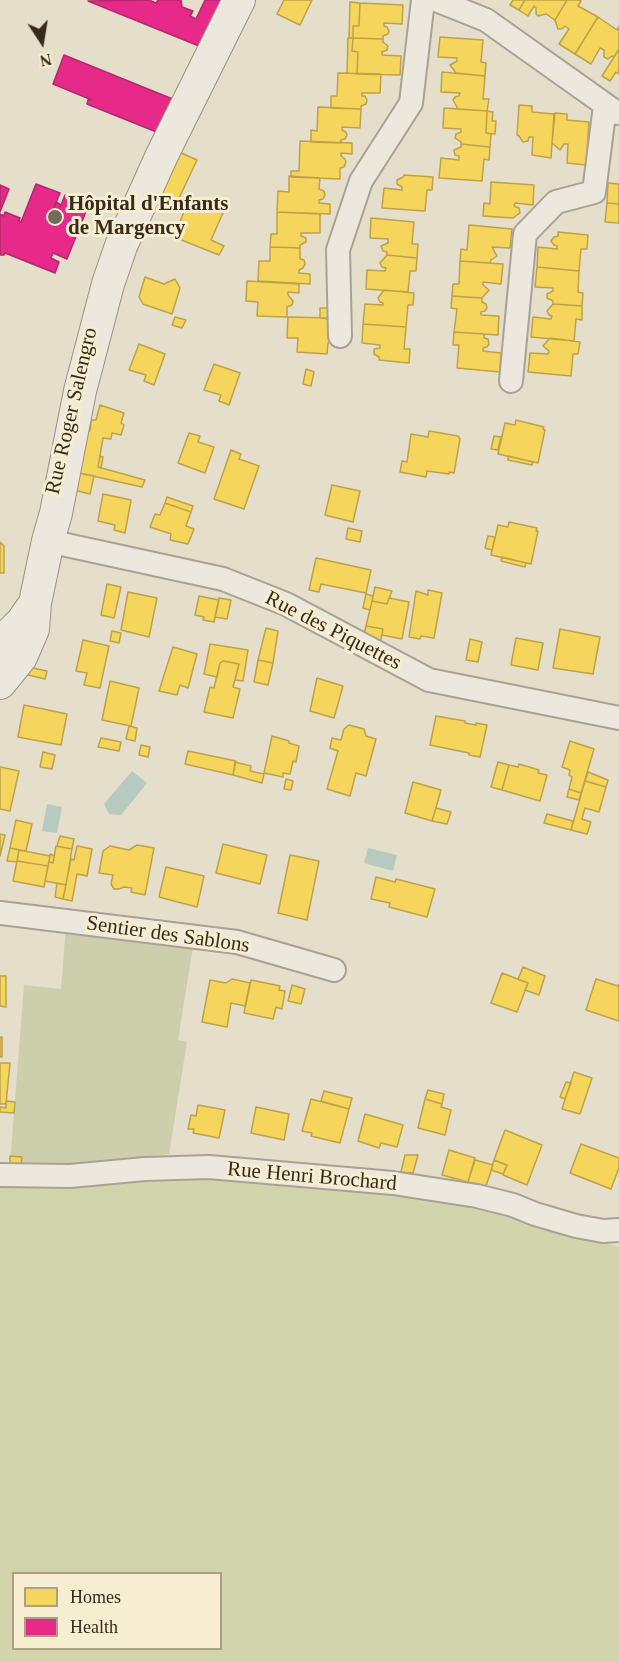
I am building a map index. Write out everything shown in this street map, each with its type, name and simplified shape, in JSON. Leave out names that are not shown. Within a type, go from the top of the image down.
[{"type":"main road","name":"Rue Roger Salengro","points":[[0,683],[16,664],[33,629],[35,603],[56,513],[80,391],[108,284],[121,246],[162,155],[239,0]]},
{"type":"main road","name":"Rue Roger Salengro","points":[[0,644],[22,622],[35,603]]},
{"type":"street","points":[[340,336],[338,250],[362,181],[411,103],[423,0]]},
{"type":"street","points":[[436,0],[486,20],[612,110],[594,192],[556,202],[525,234],[511,381]]},
{"type":"street","name":"Rue des Piquettes","points":[[48,541],[223,579],[286,604],[429,680],[619,718]]},
{"type":"street","name":"Sentier des Sablons","points":[[0,913],[237,942],[334,970]]},
{"type":"street","name":"Rue Henri Brochard","points":[[0,1175],[70,1176],[145,1169],[209,1167],[393,1183],[477,1196],[513,1205],[576,1226],[603,1231],[619,1230]]},
{"type":"green space","points":[[66,926],[193,947],[178,1040],[187,1042],[169,1154],[90,1163],[10,1164],[24,985],[61,989]]},
{"type":"green space","points":[[210,1174],[471,1204],[619,1247],[619,1662],[0,1662],[0,1185]]},
{"type":"shaded area","points":[[132,771],[147,783],[121,815],[109,814],[104,804]]},
{"type":"shaded area","points":[[47,804],[62,807],[57,833],[42,831]]},
{"type":"shaded area","points":[[368,848],[397,855],[393,871],[364,863]]},
{"type":"building: Homes","points":[[284,0],[312,0],[300,25],[277,14]]},
{"type":"building: Homes","points":[[513,0],[525,0],[519,10],[510,5]]},
{"type":"building: Homes","points":[[525,0],[567,0],[555,20],[546,14],[538,16],[534,6],[528,16],[519,10]]},
{"type":"building: Homes","points":[[567,0],[581,1],[578,6],[598,17],[575,54],[559,44],[569,29],[565,26],[558,29],[555,20]]},
{"type":"building: Homes","points":[[350,2],[360,3],[359,26],[353,26],[353,38],[349,38]]},
{"type":"building: Homes","points":[[360,3],[403,5],[402,24],[384,23],[389,31],[383,39],[353,38],[353,26],[359,26]]},
{"type":"building: Homes","points":[[598,17],[617,30],[619,26],[619,49],[614,57],[608,59],[604,57],[604,50],[600,48],[591,64],[575,54]]},
{"type":"building: Homes","points":[[440,37],[483,40],[481,62],[486,63],[485,76],[456,73],[450,65],[457,61],[457,58],[438,57]]},
{"type":"building: Homes","points":[[348,38],[353,38],[352,51],[358,52],[357,74],[347,73]]},
{"type":"building: Homes","points":[[353,38],[383,39],[388,46],[382,55],[401,56],[400,75],[357,74],[358,52],[352,51]]},
{"type":"building: Homes","points":[[619,49],[619,74],[616,72],[610,81],[602,76]]},
{"type":"building: Homes","points":[[442,72],[485,76],[483,99],[489,99],[487,111],[458,109],[453,100],[460,93],[441,92]]},
{"type":"building: Homes","points":[[338,73],[381,74],[380,93],[362,93],[367,100],[361,109],[331,108],[331,96],[337,96]]},
{"type":"building: Homes","points":[[519,105],[532,106],[532,112],[554,114],[551,158],[532,155],[533,137],[523,142],[517,135]]},
{"type":"building: Homes","points":[[318,107],[361,109],[360,128],[342,127],[347,135],[341,143],[311,142],[311,130],[317,131]]},
{"type":"building: Homes","points":[[444,108],[487,111],[486,133],[491,134],[490,147],[461,144],[455,138],[461,129],[443,128]]},
{"type":"building: Homes","points":[[487,111],[493,112],[492,121],[496,121],[495,134],[486,133]]},
{"type":"building: Homes","points":[[555,113],[567,114],[567,120],[589,122],[586,165],[567,163],[568,144],[564,144],[560,150],[552,143]]},
{"type":"building: Homes","points":[[300,141],[352,143],[352,154],[341,153],[346,162],[344,167],[340,168],[340,179],[291,177],[291,171],[299,171]]},
{"type":"building: Homes","points":[[461,144],[490,147],[489,160],[484,159],[482,181],[439,178],[441,158],[459,160],[454,150],[461,147]]},
{"type":"building: Homes","points":[[177,151],[197,160],[174,209],[154,201]]},
{"type":"building: Homes","points":[[404,175],[433,177],[432,190],[427,190],[425,211],[382,208],[384,188],[402,190],[397,180]]},
{"type":"building: Homes","points":[[289,176],[320,178],[319,189],[324,191],[325,195],[319,203],[330,204],[330,214],[277,212],[278,191],[289,192]]},
{"type":"building: Homes","points":[[491,182],[534,185],[533,205],[515,203],[514,206],[519,208],[520,213],[513,218],[483,216],[484,203],[490,204]]},
{"type":"building: Homes","points":[[608,183],[619,184],[619,204],[607,203]]},
{"type":"building: Homes","points":[[189,199],[199,203],[201,200],[223,213],[211,240],[224,246],[219,255],[174,237]]},
{"type":"building: Homes","points":[[607,203],[619,204],[619,223],[605,222]]},
{"type":"building: Homes","points":[[277,212],[320,214],[320,233],[301,233],[301,236],[306,238],[306,242],[300,245],[300,248],[270,247],[271,234],[277,234]]},
{"type":"building: Homes","points":[[371,218],[414,222],[412,244],[418,244],[417,258],[387,255],[381,246],[388,243],[388,239],[370,238]]},
{"type":"building: Homes","points":[[469,225],[512,229],[510,248],[492,247],[497,256],[490,263],[460,261],[461,249],[467,250]]},
{"type":"building: Homes","points":[[558,232],[588,235],[587,249],[581,249],[579,271],[537,267],[538,247],[557,249],[551,241],[558,236]]},
{"type":"building: Homes","points":[[270,247],[300,248],[300,259],[304,260],[305,264],[299,273],[310,274],[310,284],[258,281],[259,261],[270,261]]},
{"type":"building: Homes","points":[[387,255],[417,258],[416,271],[410,271],[408,292],[366,289],[367,270],[385,271],[386,268],[380,263]]},
{"type":"building: Homes","points":[[460,261],[503,264],[501,284],[483,282],[489,290],[482,298],[452,296],[453,284],[459,284]]},
{"type":"building: Homes","points":[[537,267],[579,271],[578,292],[583,293],[582,306],[553,304],[553,301],[547,298],[547,294],[553,291],[553,288],[535,287]]},
{"type":"building: Homes","points":[[145,277],[164,284],[175,279],[180,288],[172,314],[143,304],[139,297]]},
{"type":"building: Homes","points":[[247,281],[299,284],[299,293],[288,292],[293,301],[292,305],[287,307],[287,317],[257,316],[258,302],[246,301]]},
{"type":"building: Homes","points":[[384,290],[414,293],[413,305],[408,305],[406,327],[363,324],[365,304],[383,305],[378,298]]},
{"type":"building: Homes","points":[[452,296],[482,298],[487,308],[481,312],[481,315],[499,316],[498,335],[454,332],[457,309],[451,308]]},
{"type":"building: Homes","points":[[553,304],[582,306],[582,320],[576,319],[574,341],[531,337],[533,317],[551,319],[552,316],[547,311]]},
{"type":"building: Homes","points":[[320,308],[331,308],[330,319],[320,318]]},
{"type":"building: Homes","points":[[175,317],[186,320],[182,328],[172,325]]},
{"type":"building: Homes","points":[[288,317],[331,318],[329,332],[332,333],[332,342],[328,343],[327,354],[297,352],[298,338],[287,338]]},
{"type":"building: Homes","points":[[363,324],[406,327],[404,349],[410,349],[409,363],[379,360],[379,357],[374,354],[374,349],[380,348],[380,345],[362,343]]},
{"type":"building: Homes","points":[[454,332],[484,334],[489,344],[483,348],[483,351],[501,353],[500,372],[457,368],[459,345],[453,345]]},
{"type":"building: Homes","points":[[550,338],[580,342],[578,354],[573,354],[571,376],[528,372],[530,353],[548,354],[549,351],[543,346]]},
{"type":"building: Homes","points":[[139,344],[165,354],[154,385],[144,381],[146,375],[129,370]]},
{"type":"building: Homes","points":[[214,364],[240,373],[229,405],[219,401],[221,395],[204,390]]},
{"type":"building: Homes","points":[[306,369],[314,372],[311,386],[303,384]]},
{"type":"building: Homes","points":[[100,405],[124,413],[121,423],[124,425],[121,435],[112,433],[111,439],[103,438],[98,467],[145,480],[142,487],[79,473],[87,430],[90,431],[91,420],[96,420]]},
{"type":"building: Homes","points":[[516,420],[544,427],[538,463],[498,454],[505,423],[515,425]]},
{"type":"building: Homes","points":[[429,431],[458,436],[460,439],[454,473],[427,471],[426,477],[400,472],[402,461],[407,462],[411,434],[428,437]]},
{"type":"building: Homes","points":[[189,433],[200,436],[198,442],[214,447],[205,473],[178,463]]},
{"type":"building: Homes","points":[[494,436],[501,437],[498,450],[491,449]]},
{"type":"building: Homes","points":[[231,450],[241,454],[239,459],[259,466],[244,509],[214,499]]},
{"type":"building: Homes","points":[[100,456],[103,457],[101,468],[98,467]]},
{"type":"building: Homes","points":[[508,456],[533,462],[532,465],[508,460]]},
{"type":"building: Homes","points":[[79,473],[94,476],[90,494],[74,490]]},
{"type":"building: Homes","points":[[332,485],[360,491],[353,522],[325,515]]},
{"type":"building: Homes","points":[[103,494],[131,500],[125,533],[114,530],[115,525],[98,521]]},
{"type":"building: Homes","points":[[167,497],[193,506],[191,512],[165,503]]},
{"type":"building: Homes","points":[[165,503],[191,512],[186,526],[194,529],[188,544],[170,540],[171,534],[150,527],[155,514],[160,515]]},
{"type":"building: Homes","points":[[509,522],[537,528],[531,564],[491,555],[498,525],[508,527]]},
{"type":"building: Homes","points":[[348,528],[362,531],[360,542],[346,539]]},
{"type":"building: Homes","points":[[488,536],[495,537],[492,550],[485,548]]},
{"type":"building: Homes","points":[[0,542],[4,546],[4,573],[0,573]]},
{"type":"building: Homes","points":[[502,557],[526,563],[525,567],[501,561]]},
{"type":"building: Homes","points":[[316,558],[371,570],[366,593],[321,584],[319,592],[309,590]]},
{"type":"building: Homes","points":[[107,584],[121,587],[114,618],[101,615]]},
{"type":"building: Homes","points":[[375,587],[392,591],[387,604],[372,601]]},
{"type":"building: Homes","points":[[428,590],[442,593],[434,638],[409,637],[416,591],[428,595]]},
{"type":"building: Homes","points":[[128,592],[157,598],[149,637],[121,630]]},
{"type":"building: Homes","points":[[366,594],[373,596],[370,610],[363,608]]},
{"type":"building: Homes","points":[[199,596],[219,600],[214,622],[203,620],[204,617],[195,615]]},
{"type":"building: Homes","points":[[219,598],[231,600],[227,619],[215,617]]},
{"type":"building: Homes","points":[[389,598],[409,602],[402,639],[382,635],[383,629],[366,626],[372,601],[387,604]]},
{"type":"building: Homes","points":[[366,626],[383,629],[380,643],[364,634]]},
{"type":"building: Homes","points":[[266,628],[278,631],[273,663],[258,660]]},
{"type":"building: Homes","points":[[560,629],[600,637],[593,674],[553,668]]},
{"type":"building: Homes","points":[[112,631],[121,633],[119,643],[110,641]]},
{"type":"building: Homes","points":[[516,638],[543,643],[538,670],[511,665]]},
{"type":"building: Homes","points":[[470,639],[482,642],[478,662],[466,660]]},
{"type":"building: Homes","points":[[83,640],[109,646],[100,688],[84,685],[87,673],[76,671]]},
{"type":"building: Homes","points":[[210,644],[248,650],[243,681],[235,680],[239,664],[223,661],[220,663],[217,677],[204,674]]},
{"type":"building: Homes","points":[[173,647],[197,654],[188,688],[180,685],[177,695],[159,691]]},
{"type":"building: Homes","points":[[258,660],[273,663],[268,685],[254,682]]},
{"type":"building: Homes","points":[[223,661],[239,664],[233,687],[240,689],[233,718],[204,712],[210,687],[214,688],[220,663]]},
{"type":"building: Homes","points":[[28,667],[47,671],[45,679],[24,674]]},
{"type":"building: Homes","points":[[317,678],[343,686],[334,718],[310,711]]},
{"type":"building: Homes","points":[[110,681],[139,688],[131,726],[102,720]]},
{"type":"building: Homes","points":[[24,705],[67,714],[61,745],[18,737]]},
{"type":"building: Homes","points":[[436,716],[476,725],[476,723],[487,725],[480,757],[430,745]]},
{"type":"building: Homes","points":[[349,725],[364,729],[366,736],[376,739],[366,776],[356,773],[350,796],[327,789],[338,751],[330,748],[332,738],[341,740],[344,729]]},
{"type":"building: Homes","points":[[129,726],[137,728],[135,741],[126,739]]},
{"type":"building: Homes","points":[[272,736],[299,746],[296,762],[293,761],[290,774],[283,773],[283,777],[264,773]]},
{"type":"building: Homes","points":[[101,738],[121,742],[119,751],[98,747]]},
{"type":"building: Homes","points":[[570,741],[594,749],[581,793],[569,789],[572,777],[569,775],[570,770],[562,767]]},
{"type":"building: Homes","points":[[141,745],[150,747],[148,757],[139,755]]},
{"type":"building: Homes","points":[[188,751],[236,761],[233,775],[185,764]]},
{"type":"building: Homes","points":[[43,752],[55,755],[52,769],[40,767]]},
{"type":"building: Homes","points":[[235,762],[251,766],[250,771],[264,774],[262,783],[233,775]]},
{"type":"building: Homes","points":[[498,762],[509,765],[502,790],[491,787]]},
{"type":"building: Homes","points":[[519,764],[547,775],[540,801],[502,790],[509,765],[518,767]]},
{"type":"building: Homes","points":[[0,767],[19,771],[10,811],[0,809]]},
{"type":"building: Homes","points":[[588,772],[608,780],[606,787],[585,781]]},
{"type":"building: Homes","points":[[286,779],[293,781],[291,790],[284,789]]},
{"type":"building: Homes","points":[[585,781],[606,787],[599,812],[585,808],[582,819],[591,822],[587,834],[571,830]]},
{"type":"building: Homes","points":[[413,782],[441,790],[432,821],[405,813]]},
{"type":"building: Homes","points":[[569,789],[581,793],[579,800],[567,797]]},
{"type":"building: Homes","points":[[436,808],[451,812],[447,824],[432,821]]},
{"type":"building: Homes","points":[[547,814],[573,821],[571,830],[544,823]]},
{"type":"building: Homes","points":[[16,820],[32,824],[26,851],[10,848]]},
{"type":"building: Homes","points":[[0,834],[5,835],[0,856]]},
{"type":"building: Homes","points":[[60,836],[74,839],[72,849],[57,846]]},
{"type":"building: Homes","points":[[223,844],[267,855],[260,884],[216,873]]},
{"type":"building: Homes","points":[[137,845],[154,848],[145,895],[131,892],[132,888],[114,889],[111,884],[113,875],[99,873],[103,851],[110,846],[129,850]]},
{"type":"building: Homes","points":[[56,846],[72,849],[66,885],[45,881],[49,862],[53,863]]},
{"type":"building: Homes","points":[[77,846],[92,849],[87,876],[77,874],[72,901],[63,899],[71,859],[74,860]]},
{"type":"building: Homes","points":[[10,848],[19,850],[17,862],[7,861]]},
{"type":"building: Homes","points":[[19,850],[50,856],[48,866],[17,861]]},
{"type":"building: Homes","points":[[50,854],[54,856],[53,863],[49,862]]},
{"type":"building: Homes","points":[[290,855],[319,861],[307,920],[278,913]]},
{"type":"building: Homes","points":[[17,861],[48,866],[44,887],[13,881]]},
{"type":"building: Homes","points":[[166,867],[204,876],[197,907],[159,897]]},
{"type":"building: Homes","points":[[376,877],[395,882],[396,879],[435,889],[427,917],[389,907],[390,903],[371,899]]},
{"type":"building: Homes","points":[[57,883],[66,885],[63,899],[55,897]]},
{"type":"building: Homes","points":[[523,967],[545,976],[539,995],[525,990],[528,983],[518,979]]},
{"type":"building: Homes","points":[[502,973],[528,983],[517,1012],[491,1003]]},
{"type":"building: Homes","points":[[0,976],[6,976],[6,1007],[0,1006]]},
{"type":"building: Homes","points":[[232,979],[250,983],[245,1006],[231,1003],[227,1027],[202,1022],[210,980],[226,983]]},
{"type":"building: Homes","points":[[596,979],[618,986],[619,984],[619,1021],[586,1010]]},
{"type":"building: Homes","points":[[251,980],[280,986],[279,990],[285,991],[282,1009],[276,1007],[273,1019],[244,1013]]},
{"type":"building: Homes","points":[[292,985],[305,989],[301,1004],[288,1001]]},
{"type":"building: Homes","points":[[0,1037],[2,1037],[2,1057],[0,1057]]},
{"type":"building: Homes","points":[[0,1063],[10,1063],[6,1104],[0,1104]]},
{"type":"building: Homes","points":[[574,1072],[592,1078],[580,1114],[562,1109]]},
{"type":"building: Homes","points":[[566,1082],[571,1083],[565,1099],[560,1097]]},
{"type":"building: Homes","points":[[428,1090],[444,1094],[442,1104],[425,1099]]},
{"type":"building: Homes","points":[[324,1091],[352,1098],[349,1109],[321,1101]]},
{"type":"building: Homes","points":[[311,1099],[349,1109],[340,1143],[311,1136],[312,1133],[302,1131]]},
{"type":"building: Homes","points":[[425,1099],[442,1104],[441,1107],[451,1110],[445,1135],[418,1128]]},
{"type":"building: Homes","points":[[6,1101],[15,1102],[14,1113],[0,1112],[0,1107],[6,1108]]},
{"type":"building: Homes","points":[[198,1105],[225,1110],[219,1138],[193,1133],[194,1129],[188,1129],[191,1115],[196,1116]]},
{"type":"building: Homes","points":[[256,1107],[289,1114],[284,1140],[251,1133]]},
{"type":"building: Homes","points":[[365,1114],[403,1125],[397,1147],[381,1143],[379,1148],[358,1141]]},
{"type":"building: Homes","points":[[505,1130],[542,1145],[527,1185],[503,1175],[507,1165],[494,1160]]},
{"type":"building: Homes","points":[[581,1144],[619,1158],[619,1168],[611,1189],[570,1173]]},
{"type":"building: Homes","points":[[449,1150],[475,1158],[468,1182],[442,1175]]},
{"type":"building: Homes","points":[[405,1155],[418,1155],[413,1173],[401,1172]]},
{"type":"building: Homes","points":[[10,1156],[22,1157],[21,1164],[10,1164]]},
{"type":"building: Homes","points":[[475,1160],[493,1165],[486,1186],[468,1182]]},
{"type":"building: Homes","points":[[494,1160],[507,1165],[503,1174],[491,1170]]},
{"type":"building: Health","points":[[149,0],[156,3],[158,0],[181,0],[182,7],[193,11],[190,16],[196,19],[205,0],[222,0],[199,46],[88,1]]},
{"type":"building: Health","points":[[64,55],[175,100],[159,133],[87,104],[88,100],[92,100],[53,84]]},
{"type":"building: Health","points":[[36,184],[60,193],[54,208],[59,210],[65,195],[89,204],[67,259],[53,253],[51,258],[59,262],[55,273],[5,253],[0,255],[0,214],[4,216],[5,212],[20,218],[21,222]]},
{"type":"building: Health","points":[[0,185],[9,189],[0,212]]},
{"type":"building: Health","points":[[56,202],[61,205],[59,210],[54,208]]},
{"type":"place","name":"Hôpital d'Enfants de Margency","points":[[55,217]]}]
